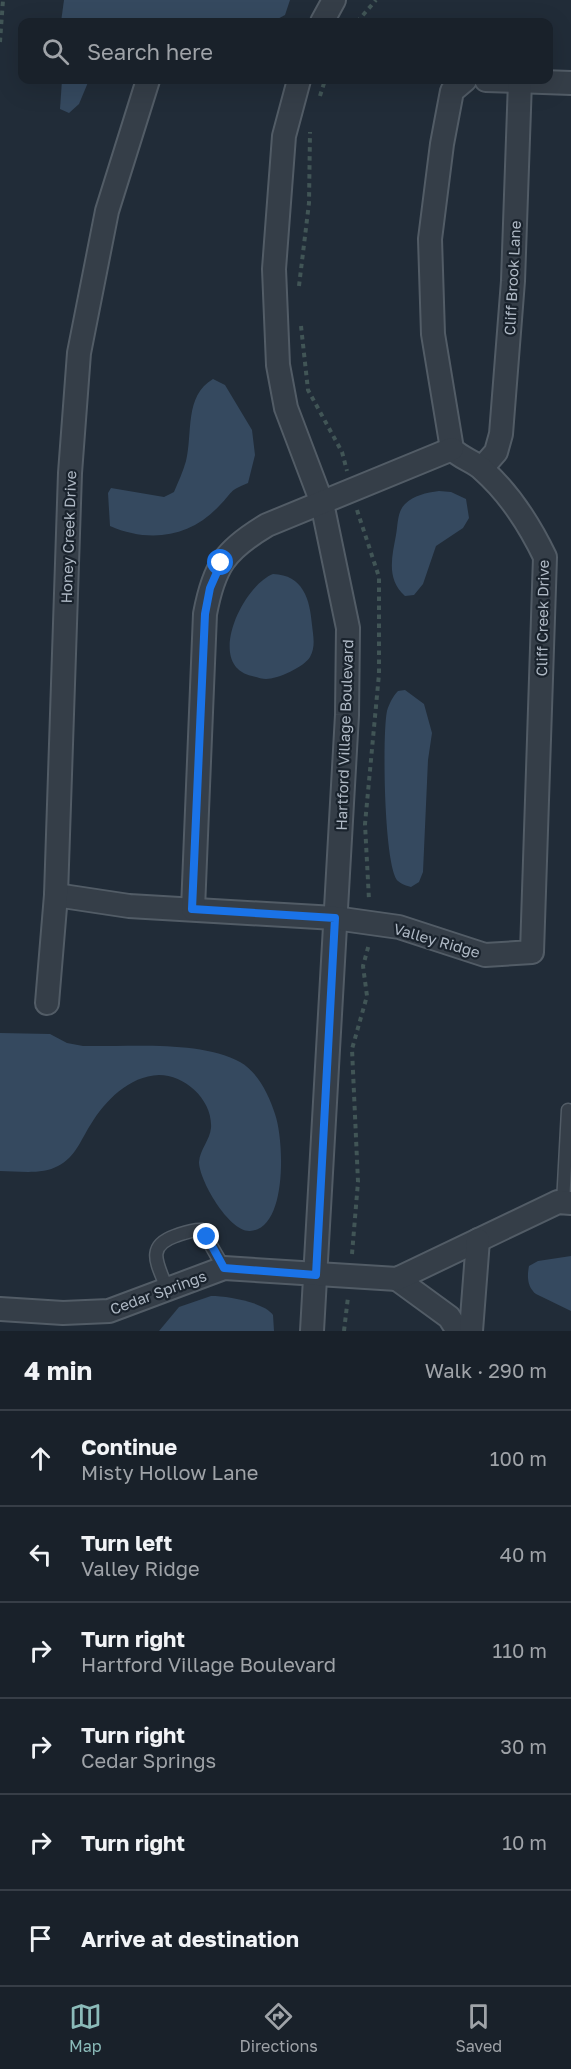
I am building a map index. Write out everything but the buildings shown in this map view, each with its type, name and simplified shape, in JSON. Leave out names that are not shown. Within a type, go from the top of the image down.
[{"type":"street","points":[[324,18],[334,0]]},
{"type":"street","points":[[553,82],[571,83]]},
{"type":"street","name":"Honey Creek Drive","points":[[47,1003],[56,895],[70,473],[79,353],[107,211],[147,84]]},
{"type":"street","name":"Hartford Village Boulevard","points":[[292,84],[284,136],[274,269],[278,365],[286,408],[322,503],[348,628],[346,715],[312,1331]]},
{"type":"street","points":[[192,909],[205,614],[210,588],[221,563],[238,542],[267,525],[452,449],[433,334],[430,239],[441,144],[452,92],[461,84]]},
{"type":"street","name":"Cliff Brook Lane","points":[[482,468],[496,452],[501,435],[513,281],[520,84]]},
{"type":"street","name":"Cliff Creek Drive","points":[[452,449],[462,459],[482,468],[530,526],[545,557],[532,952]]},
{"type":"street","name":"Valley Ridge","points":[[56,895],[129,906],[335,918],[399,927],[484,955],[532,952]]},
{"type":"street","points":[[458,1331],[449,1317],[397,1279],[558,1202],[567,1203]]},
{"type":"street","points":[[471,1331],[478,1240]]},
{"type":"street","name":"Cedar Springs","points":[[0,1309],[63,1313],[112,1321],[167,1289],[224,1268],[397,1279]]},
{"type":"lane","points":[[567,1203],[568,1110]]},
{"type":"lane","points":[[167,1289],[155,1253],[157,1246],[164,1240],[195,1229],[202,1230],[224,1268]]},
{"type":"path","points":[[0,42],[3,0]]},
{"type":"path","points":[[360,18],[376,0]]},
{"type":"water","points":[[64,0],[290,0],[285,15],[279,18],[62,18]]},
{"type":"water","points":[[62,84],[87,84],[79,104],[69,113],[60,109]]},
{"type":"water","points":[[213,379],[225,385],[252,430],[255,455],[248,483],[234,490],[196,525],[182,531],[154,536],[139,535],[110,526],[108,493],[111,488],[164,497],[174,492],[186,461],[194,405],[204,386]]},
{"type":"water","points":[[439,491],[451,492],[466,499],[469,518],[463,528],[436,546],[423,584],[414,595],[405,596],[395,582],[392,567],[399,515],[402,507],[412,498]]},
{"type":"water","points":[[273,574],[291,579],[303,590],[309,606],[314,645],[310,657],[302,665],[284,675],[264,679],[238,669],[231,658],[230,642],[240,609],[261,581]]},
{"type":"water","points":[[405,690],[424,704],[432,733],[428,760],[423,872],[419,882],[411,887],[398,881],[393,871],[385,800],[387,711],[396,693]]},
{"type":"water","points":[[0,1033],[50,1034],[67,1043],[83,1046],[164,1046],[205,1050],[224,1055],[246,1066],[266,1092],[278,1126],[280,1181],[277,1200],[271,1215],[262,1226],[250,1231],[233,1223],[217,1204],[204,1181],[199,1162],[211,1128],[207,1108],[202,1099],[187,1084],[169,1076],[148,1076],[119,1091],[97,1115],[74,1153],[58,1166],[37,1172],[0,1171]]},
{"type":"water","points":[[571,1256],[571,1311],[536,1294],[529,1285],[528,1277],[529,1266],[538,1261]]},
{"type":"water","points":[[211,1296],[254,1303],[268,1310],[273,1315],[274,1331],[159,1331],[179,1307]]},
{"type":"route","points":[[207,1237],[224,1268],[316,1275],[335,918],[192,909],[205,614],[210,588],[221,563]]}]
